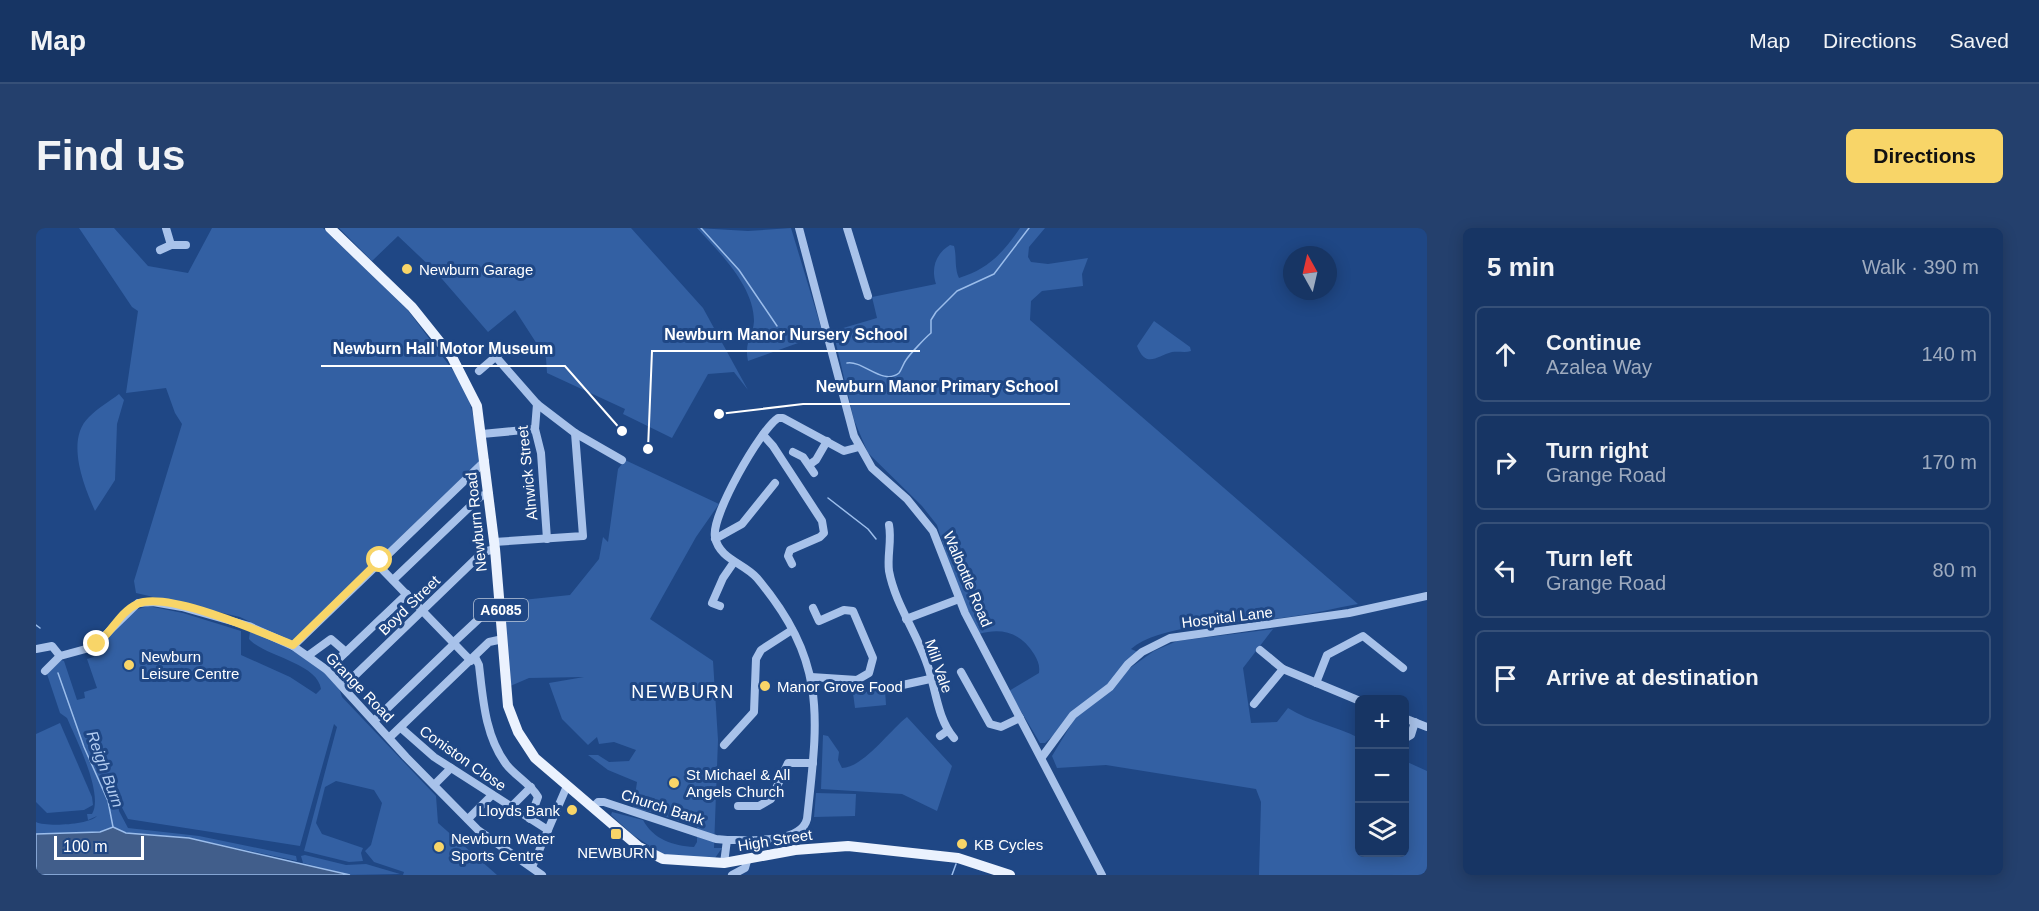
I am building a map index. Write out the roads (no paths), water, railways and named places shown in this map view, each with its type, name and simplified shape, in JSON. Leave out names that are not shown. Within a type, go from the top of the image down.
[{"type":"main road","name":"Newburn Road","points":[[330,228],[405,299],[443,345],[469,385],[479,414],[482,434],[501,610],[507,698],[514,724],[535,758],[567,786]]},
{"type":"main road","name":"High Street","points":[[567,786],[639,847],[656,857],[673,861],[724,863],[747,861],[795,850],[848,846],[958,858],[1010,875]]},
{"type":"street","points":[[166,228],[171,245]]},
{"type":"street","name":"Walbottle Road","points":[[799,228],[850,426],[859,447],[872,468],[907,499],[930,525],[959,599],[1102,875]]},
{"type":"street","points":[[848,228],[868,296]]},
{"type":"street","points":[[160,250],[171,245],[186,245]]},
{"type":"street","points":[[479,371],[507,347]]},
{"type":"street","points":[[496,357],[537,404],[575,433],[622,460]]},
{"type":"street","name":"Alnwick Street","points":[[537,404],[535,429],[541,453],[547,539]]},
{"type":"street","points":[[738,806],[759,806],[771,800],[777,790],[783,769],[788,763],[813,763],[817,717],[805,655],[792,630],[756,577],[734,562],[715,539],[715,530],[725,500],[772,421],[783,418],[844,451],[859,447]]},
{"type":"street","points":[[482,434],[535,429]]},
{"type":"street","points":[[494,545],[583,536],[575,433]]},
{"type":"street","points":[[763,435],[773,446],[822,521],[824,533],[820,537],[790,550],[788,556],[792,564]]},
{"type":"street","points":[[793,452],[803,458],[811,469],[827,441]]},
{"type":"street","points":[[293,645],[485,461]]},
{"type":"street","points":[[715,539],[742,524],[775,483]]},
{"type":"street","points":[[393,580],[481,496],[489,494]]},
{"type":"street","name":"Mill Vale","points":[[889,525],[892,539],[888,553],[889,569],[906,619],[927,662],[944,730],[954,738]]},
{"type":"street","name":"Boyd Street","points":[[344,686],[483,552],[494,545]]},
{"type":"street","points":[[720,606],[712,603],[715,593],[734,562]]},
{"type":"street","points":[[376,563],[454,643],[473,659]]},
{"type":"street","points":[[327,670],[407,594]]},
{"type":"street","name":"Hospital Lane","points":[[1042,758],[1073,715],[1110,687],[1128,664],[1142,652],[1170,638],[1279,625],[1427,596]]},
{"type":"street","points":[[906,619],[959,599]]},
{"type":"street","name":"Grange Road","points":[[45,670],[60,656],[93,647],[133,606],[147,602],[229,619],[293,645],[309,655],[344,686],[468,819],[493,842],[542,875]]},
{"type":"street","points":[[811,677],[861,679],[872,668],[873,658],[853,611],[844,610],[819,621],[813,608]]},
{"type":"street","points":[[375,720],[483,615],[501,610]]},
{"type":"street","points":[[1316,684],[1327,655],[1363,636],[1369,626]]},
{"type":"street","points":[[723,745],[754,712],[758,652],[792,630]]},
{"type":"street","points":[[1363,636],[1403,668]]},
{"type":"street","points":[[309,655],[331,639],[346,652]]},
{"type":"street","points":[[390,737],[489,642],[502,639]]},
{"type":"street","points":[[36,649],[52,646],[60,656]]},
{"type":"street","points":[[1260,650],[1283,669],[1355,699]]},
{"type":"street","name":"Coniston Close","points":[[473,659],[479,666],[488,726],[496,747],[516,776],[531,787],[538,797],[530,819]]},
{"type":"street","points":[[1254,704],[1283,669]]},
{"type":"street","points":[[961,672],[990,724],[1001,727],[1020,718]]},
{"type":"street","points":[[898,686],[930,679]]},
{"type":"street","points":[[1409,720],[1427,727]]},
{"type":"street","points":[[1409,736],[1415,722]]},
{"type":"street","name":"Coniston Close","points":[[401,728],[451,768],[548,830]]},
{"type":"street","name":"Church Bank","points":[[593,807],[598,802],[604,802],[716,839],[766,839],[800,831],[807,819],[813,763]]},
{"type":"street","points":[[434,785],[451,768]]},
{"type":"street","points":[[532,867],[567,786]]},
{"type":"street","name":"Coniston Close","points":[[511,807],[531,787]]},
{"type":"street","points":[[468,819],[492,795]]},
{"type":"street","points":[[724,863],[727,840]]},
{"type":"street","points":[[732,875],[745,868],[747,861]]},
{"type":"waterway","points":[[701,228],[739,270],[777,326]]},
{"type":"waterway","points":[[847,363],[860,365],[880,375],[893,376],[899,373],[908,357],[931,333],[931,320],[936,312],[957,291],[994,274],[1029,228]]},
{"type":"waterway","points":[[828,498],[868,529],[876,539]]},
{"type":"waterway","name":"Reigh Burn","points":[[36,625],[40,628]]},
{"type":"waterway","name":"Reigh Burn","points":[[58,673],[84,747],[108,801],[113,827]]},
{"type":"waterway","points":[[952,875],[956,864]]},
{"type":"place","name":"Newburn Garage","points":[[407,269]]},
{"type":"place","name":"Newburn Manor Primary School","points":[[719,414]]},
{"type":"place","name":"Newburn Hall Motor Museum","points":[[622,431]]},
{"type":"place","name":"Newburn Manor Nursery School","points":[[648,449]]},
{"type":"place","name":"Newburn Leisure Centre","points":[[129,665]]},
{"type":"place","name":"Manor Grove Food","points":[[765,686]]},
{"type":"place","name":"St Michael & All Angels Church","points":[[674,783]]},
{"type":"place","name":"Lloyds Bank","points":[[572,810]]},
{"type":"place","name":"NEWBURN","points":[[616,834]]},
{"type":"place","name":"KB Cycles","points":[[962,844]]},
{"type":"place","name":"Newburn Water Sports Centre","points":[[439,847]]},
{"type":"district","name":"NEWBURN","points":[[683,692]]}]
